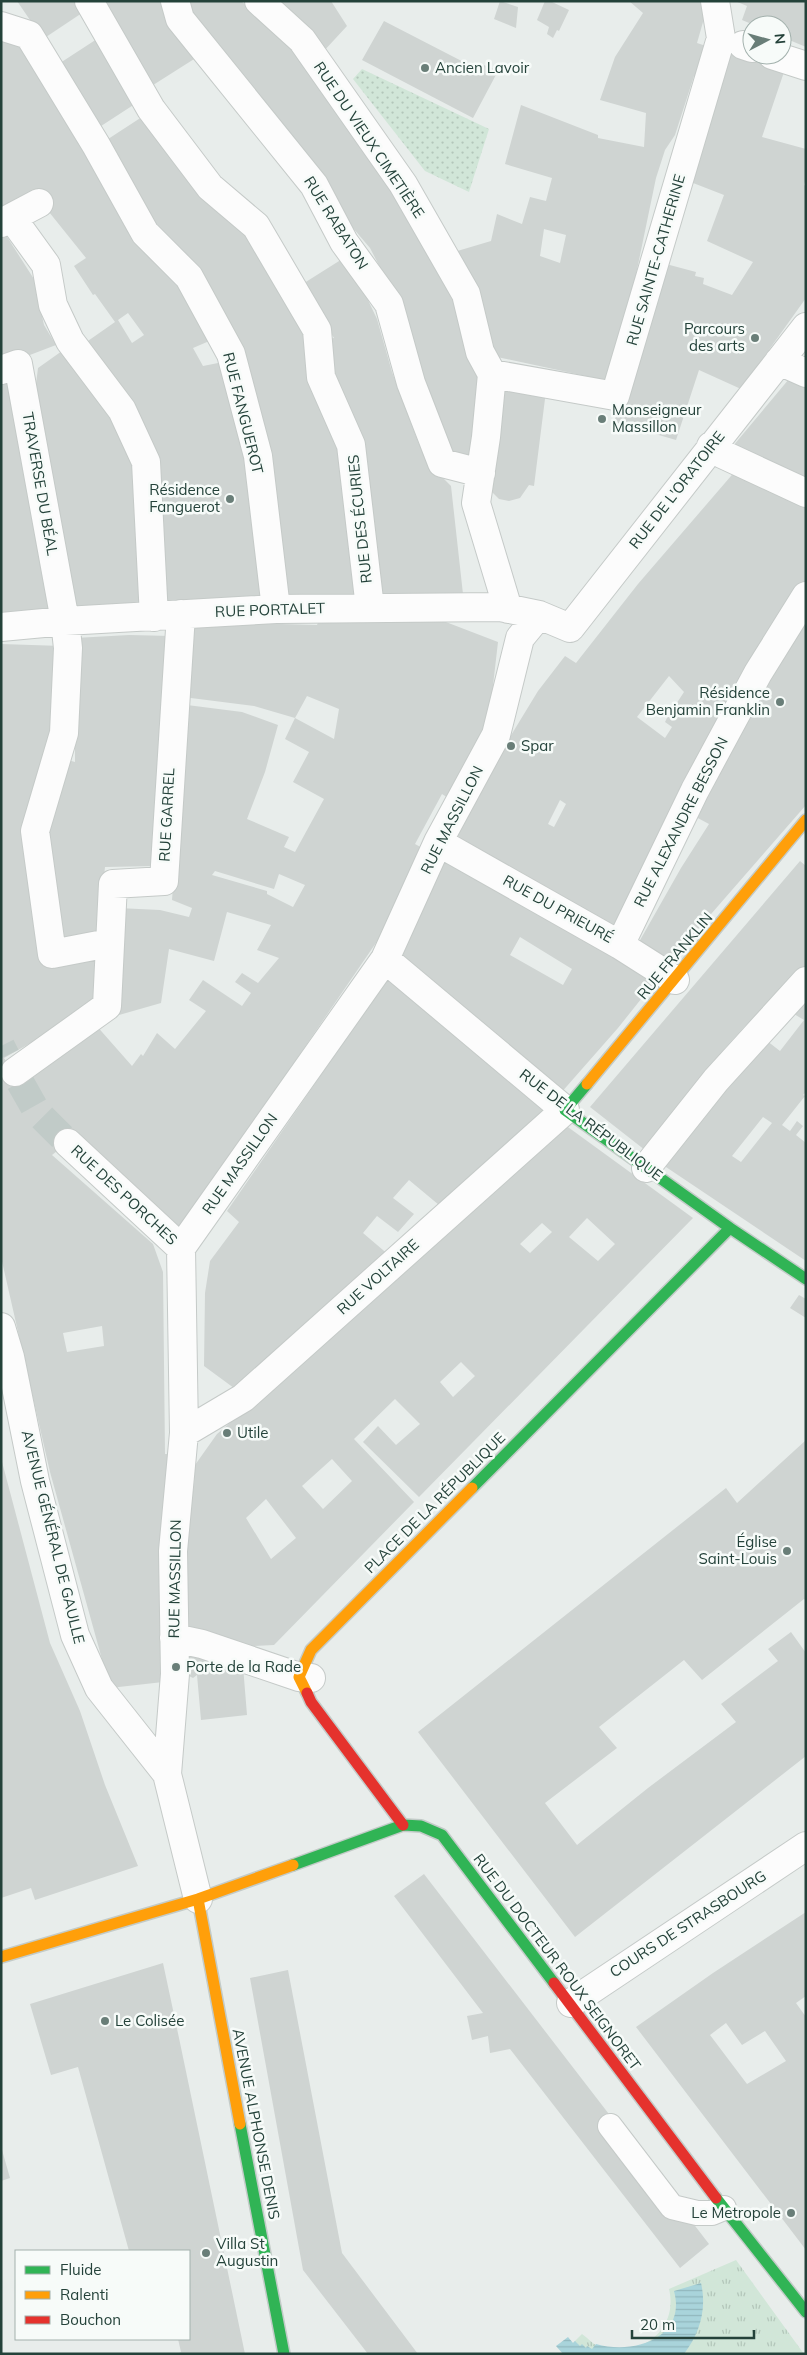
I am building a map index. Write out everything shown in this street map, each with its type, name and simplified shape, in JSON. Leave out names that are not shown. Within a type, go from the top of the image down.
[{"type":"street","name":"RUE DES ÉCURIES","points":[[89,1],[151,109],[210,187],[256,226],[316,330],[321,377],[351,445],[370,608]]},
{"type":"street","name":"RUE RABATON","points":[[175,1],[180,19],[314,185],[344,242],[389,304],[411,383],[442,463],[481,474]]},
{"type":"street","name":"RUE DU VIEUX CIMETIÈRE","points":[[259,1],[302,40],[403,184],[466,294],[480,352],[492,374]]},
{"type":"street","name":"RUE SAINTE-CATHERINE","points":[[492,374],[616,396],[721,38],[715,1]]},
{"type":"street","name":"RUE FANGUEROT","points":[[1,26],[29,35],[96,144],[145,233],[189,277],[231,354],[258,456],[276,609]]},
{"type":"street","points":[[792,61],[806,66]]},
{"type":"street","points":[[39,204],[7,221],[46,265],[53,305],[70,340],[122,410],[146,462],[154,617]]},
{"type":"street","name":"RUE DE L'ORATOIRE","points":[[539,615],[570,628],[806,327]]},
{"type":"street","points":[[779,361],[806,373]]},
{"type":"street","name":"TRAVERSE DU BÉAL","points":[[1,370],[18,364],[66,621]]},
{"type":"street","points":[[492,374],[476,503],[508,609]]},
{"type":"street","points":[[711,446],[722,454],[806,494]]},
{"type":"street","name":"RUE ALEXANDRE BESSON","points":[[620,944],[700,781],[758,673],[806,596]]},
{"type":"street","name":"RUE PORTALET","points":[[1,627],[66,621],[276,609],[500,607],[539,615]]},
{"type":"street","name":"RUE GARREL","points":[[13,1070],[107,1006],[113,884],[164,881],[181,614]]},
{"type":"street","name":"RUE MASSILLON","points":[[167,1774],[176,1674],[173,1551],[184,1433],[181,1248],[385,959],[438,842],[496,735],[520,638],[539,615]]},
{"type":"street","points":[[66,621],[68,648],[64,733],[35,831],[52,954],[109,943]]},
{"type":"street","name":"RUE FRANKLIN","points":[[565,1110],[676,980],[806,820]]},
{"type":"street","name":"RUE DU PRIEURÉ","points":[[438,842],[620,944],[676,980]]},
{"type":"street","name":"RUE DE LA RÉPUBLIQUE","points":[[385,959],[565,1110],[730,1228],[806,1279]]},
{"type":"street","points":[[646,1168],[716,1080],[806,981]]},
{"type":"street","name":"RUE VOLTAIRE","points":[[184,1433],[243,1398],[565,1110]]},
{"type":"street","name":"RUE DES PORCHES","points":[[68,1143],[181,1248]]},
{"type":"street","name":"PLACE DE LA RÉPUBLIQUE","points":[[305,1677],[311,1650],[730,1228]]},
{"type":"street","name":"AVENUE GÉNÉRAL DE GAULLE","points":[[1,1327],[10,1357],[35,1481],[75,1635],[99,1688],[167,1774],[198,1899]]},
{"type":"street","points":[[174,1638],[202,1644],[305,1677],[311,1702],[403,1826]]},
{"type":"street","name":"RUE DU DOCTEUR ROUX SEIGNORET","points":[[1,1957],[198,1899],[403,1826],[421,1826],[442,1835],[571,2003],[724,2208],[806,2312]]},
{"type":"street","name":"COURS DE STRASBOURG","points":[[571,2003],[806,1846]]},
{"type":"street","name":"AVENUE ALPHONSE DENIS","points":[[198,1899],[284,2354]]},
{"type":"lane","points":[[610,2126],[672,2207],[697,2213],[712,2213],[724,2208]]},
{"type":"green space","points":[[362,69],[489,129],[469,192],[425,171],[353,79]]},
{"type":"green space","points":[[736,2260],[804,2354],[562,2354],[582,2334],[598,2347],[608,2350],[616,2351],[641,2346],[657,2335],[667,2319],[671,2300],[669,2289]]},
{"type":"water","points":[[701,2283],[703,2302],[701,2320],[690,2346],[684,2354],[563,2354],[556,2346],[568,2337],[573,2343],[575,2341],[580,2346],[582,2344],[586,2348],[587,2346],[592,2349],[596,2344],[626,2347],[654,2339],[665,2331],[673,2321],[676,2307],[674,2291]]},
{"type":"building","points":[[17,1],[80,1],[85,11],[43,39]]},
{"type":"building","points":[[98,1],[167,1],[202,54],[150,87]]},
{"type":"building","points":[[180,1],[241,1],[293,45],[404,190],[484,366],[480,463],[459,463],[422,389],[385,277],[370,248]]},
{"type":"building","points":[[281,1],[331,1],[347,26],[322,53],[290,18]]},
{"type":"building","points":[[500,1],[518,7],[516,28],[494,19]]},
{"type":"building","points":[[545,1],[550,1],[569,10],[559,31],[557,30],[553,38],[547,34],[549,27],[537,20]]},
{"type":"building","points":[[629,1],[709,1],[697,43],[709,47],[699,77],[694,76],[675,135],[665,150],[656,178],[628,313],[609,381],[483,354],[454,252],[491,241],[497,214],[522,224],[530,197],[546,201],[552,178],[505,164],[521,105],[598,135],[598,138],[644,147],[646,113],[600,100],[615,57],[643,13]],"holes":[[[544,229],[566,235],[560,263],[540,256]]]},
{"type":"building","points":[[735,1],[806,1],[806,47],[792,41],[792,15],[744,15],[747,6]]},
{"type":"building","name":"Ancien Lavoir","points":[[384,21],[481,71],[484,65],[498,71],[473,118],[362,60]]},
{"type":"building","points":[[1,37],[32,46],[214,339],[193,348],[203,366],[228,361],[261,531],[261,603],[162,602],[158,518],[85,343],[115,322],[95,294],[93,295],[74,266],[86,258],[45,207],[1,214]],"holes":[[[128,313],[144,335],[132,343],[118,320]]]},
{"type":"building","points":[[100,37],[138,102],[98,128],[57,65]]},
{"type":"building","points":[[730,52],[742,56],[742,65],[765,65],[784,72],[762,137],[806,149],[806,178],[804,185],[806,186],[806,298],[741,389],[699,370],[676,440],[614,422],[666,264],[696,272],[695,276],[704,278],[703,284],[732,295],[753,262],[707,241],[724,195],[688,181]]},
{"type":"building","points":[[148,113],[252,235],[312,337],[346,446],[366,597],[285,594],[252,406],[102,143]]},
{"type":"building","points":[[4,232],[39,287],[36,289],[44,325],[56,345],[1,366],[1,233]]},
{"type":"building","points":[[347,256],[377,319],[392,372],[418,442],[428,463],[451,486],[463,594],[381,597],[326,339],[334,338],[301,285]]},
{"type":"building","points":[[62,351],[92,380],[138,473],[146,603],[74,608],[36,384],[38,368]]},
{"type":"building","points":[[13,369],[54,610],[1,615],[1,374]]},
{"type":"building","points":[[789,379],[806,387],[806,479],[733,446]]},
{"type":"building","points":[[497,385],[546,391],[534,486],[529,485],[520,498],[509,501],[499,499],[491,491]]},
{"type":"building","points":[[737,469],[806,502],[806,586],[614,928],[452,843],[482,783],[538,691],[565,656],[576,663],[638,584]],"holes":[[[669,676],[684,692],[665,722],[672,727],[665,738],[637,717]],[[560,800],[566,804],[554,827],[548,824]]]},
{"type":"building","points":[[806,615],[806,805],[671,960],[639,942],[681,868],[709,824],[694,816]]},
{"type":"building","points":[[320,618],[438,619],[498,642],[489,720],[448,798],[442,794],[415,844],[426,850],[380,937],[179,1231],[57,1151],[52,1155],[153,1244],[163,1272],[165,1454],[170,1454],[165,1494],[160,1596],[162,1647],[183,1551],[189,1506],[194,1487],[195,1465],[217,1434],[267,1391],[561,1122],[693,1218],[419,1497],[363,1442],[378,1426],[396,1445],[420,1424],[395,1399],[354,1439],[414,1502],[274,1645],[217,1648],[243,1666],[247,1715],[201,1720],[197,1675],[193,1678],[189,1676],[191,1674],[175,1674],[163,1682],[110,1688],[50,1472],[1,1257],[1,644],[62,646],[41,936],[45,966],[100,952],[101,1003],[4,1058],[19,1083],[95,1024],[132,1066],[141,1054],[143,1056],[157,1033],[175,1049],[206,1011],[189,1000],[203,980],[242,1006],[251,993],[235,982],[242,973],[258,983],[279,958],[257,950],[271,925],[227,912],[214,961],[169,949],[161,1003],[119,1015],[118,908],[160,910],[189,917],[192,908],[172,900],[187,705],[242,712],[278,725],[265,772],[247,819],[289,837],[284,847],[295,852],[324,799],[293,782],[309,752],[285,739],[295,718],[254,706],[183,697],[185,629],[214,622],[317,625]],"holes":[[[307,696],[339,709],[334,739],[295,718]],[[215,871],[274,889],[279,874],[305,885],[293,907],[267,894],[267,891],[212,875]],[[587,1218],[615,1244],[598,1261],[569,1237]],[[542,1223],[552,1232],[530,1253],[520,1244]],[[102,1326],[104,1346],[67,1352],[63,1333]],[[461,1362],[475,1376],[453,1397],[440,1382]],[[332,1459],[352,1481],[323,1509],[302,1486]],[[266,1499],[296,1538],[271,1559],[246,1518]]]},
{"type":"building","points":[[129,635],[172,636],[157,866],[105,867],[101,904],[101,937],[58,945],[48,830],[64,759],[75,762],[75,638]]},
{"type":"building","points":[[446,858],[598,946],[653,984],[618,1028],[560,1094],[395,960]],"holes":[[[520,937],[572,969],[563,985],[510,955]]]},
{"type":"building","points":[[800,861],[806,866],[806,968],[745,1026],[725,1048],[698,1092],[650,1154],[590,1107]]},
{"type":"building","points":[[390,975],[552,1111],[445,1210],[409,1180],[393,1198],[414,1214],[398,1232],[377,1216],[363,1233],[390,1256],[238,1391],[204,1366],[205,1293],[210,1261],[239,1222],[227,1211]]},
{"type":"building","points":[[806,992],[806,1092],[803,1095],[805,1096],[782,1125],[790,1131],[797,1121],[803,1126],[796,1135],[806,1143],[806,1261],[660,1163],[762,1037],[780,1051],[804,1020],[789,1011]],"holes":[[[763,1117],[772,1123],[741,1162],[732,1156]]]},
{"type":"building","points":[[799,1295],[806,1299],[806,1318],[790,1308]]},
{"type":"building","points":[[806,1440],[806,1600],[804,1599],[702,1680],[684,1660],[599,1727],[617,1748],[545,1803],[577,1845],[648,1788],[736,1722],[721,1704],[778,1661],[768,1649],[791,1632],[806,1653],[806,1756],[575,1937],[418,1732],[726,1488],[737,1503]]},
{"type":"building","points":[[1,1458],[50,1643],[80,1711],[105,1785],[138,1866],[35,1900],[31,1888],[1,1898]]},
{"type":"building","points":[[424,1874],[709,2244],[680,2268],[510,2049],[490,2053],[488,2036],[472,2040],[467,2016],[483,2013],[394,1896]]},
{"type":"building","points":[[806,1912],[806,1996],[796,2003],[806,2017],[806,2250],[636,2027],[713,1973]],"holes":[[[726,2023],[742,2045],[765,2031],[786,2061],[747,2084],[710,2035]]]},
{"type":"building","points":[[163,1963],[245,2354],[177,2354],[181,2352],[178,2340],[190,2340],[190,2250],[129,2250],[78,2067],[51,2075],[30,2004]]},
{"type":"building","points":[[288,1970],[342,2253],[418,2354],[368,2354],[303,2270],[250,1978]]},
{"type":"building","points":[[1,2151],[10,2178],[1,2181]]},
{"type":"tunnel","points":[[1,1046],[6,1056]]},
{"type":"tunnel","points":[[20,1082],[37,1112],[68,1143]]},
{"type":"traffic: fast","points":[[587,1084],[565,1110],[730,1228],[806,1279]]},
{"type":"traffic: fast","points":[[472,1488],[730,1228]]},
{"type":"traffic: fast","points":[[293,1865],[403,1825],[421,1826],[442,1835],[554,1983]]},
{"type":"traffic: fast","points":[[240,2124],[284,2354]]},
{"type":"traffic: fast","points":[[716,2198],[806,2312]]},
{"type":"traffic: slow","points":[[587,1084],[806,820]]},
{"type":"traffic: slow","points":[[307,1693],[299,1677],[311,1650],[472,1488]]},
{"type":"traffic: slow","points":[[1,1957],[198,1899],[293,1865]]},
{"type":"traffic: slow","points":[[198,1899],[240,2124]]},
{"type":"traffic: jam","points":[[307,1693],[311,1702],[403,1825]]},
{"type":"traffic: jam","points":[[554,1983],[716,2198]]},
{"type":"place","name":"Ancien Lavoir","points":[[425,68]]},
{"type":"place","name":"Parcours des arts","points":[[755,338]]},
{"type":"place","name":"Monseigneur Massillon","points":[[602,419]]},
{"type":"place","name":"Résidence Fanguerot","points":[[230,499]]},
{"type":"place","name":"Résidence Benjamin Franklin","points":[[780,702]]},
{"type":"place","name":"Spar","points":[[511,746]]},
{"type":"place","name":"Utile","points":[[227,1433]]},
{"type":"place","name":"Église Saint-Louis","points":[[787,1551]]},
{"type":"place","name":"Porte de la Rade","points":[[176,1667]]},
{"type":"place","name":"Le Colisée","points":[[105,2021]]},
{"type":"place","name":"Le Metropole","points":[[791,2213]]},
{"type":"place","name":"Villa St Augustin","points":[[206,2253]]}]
